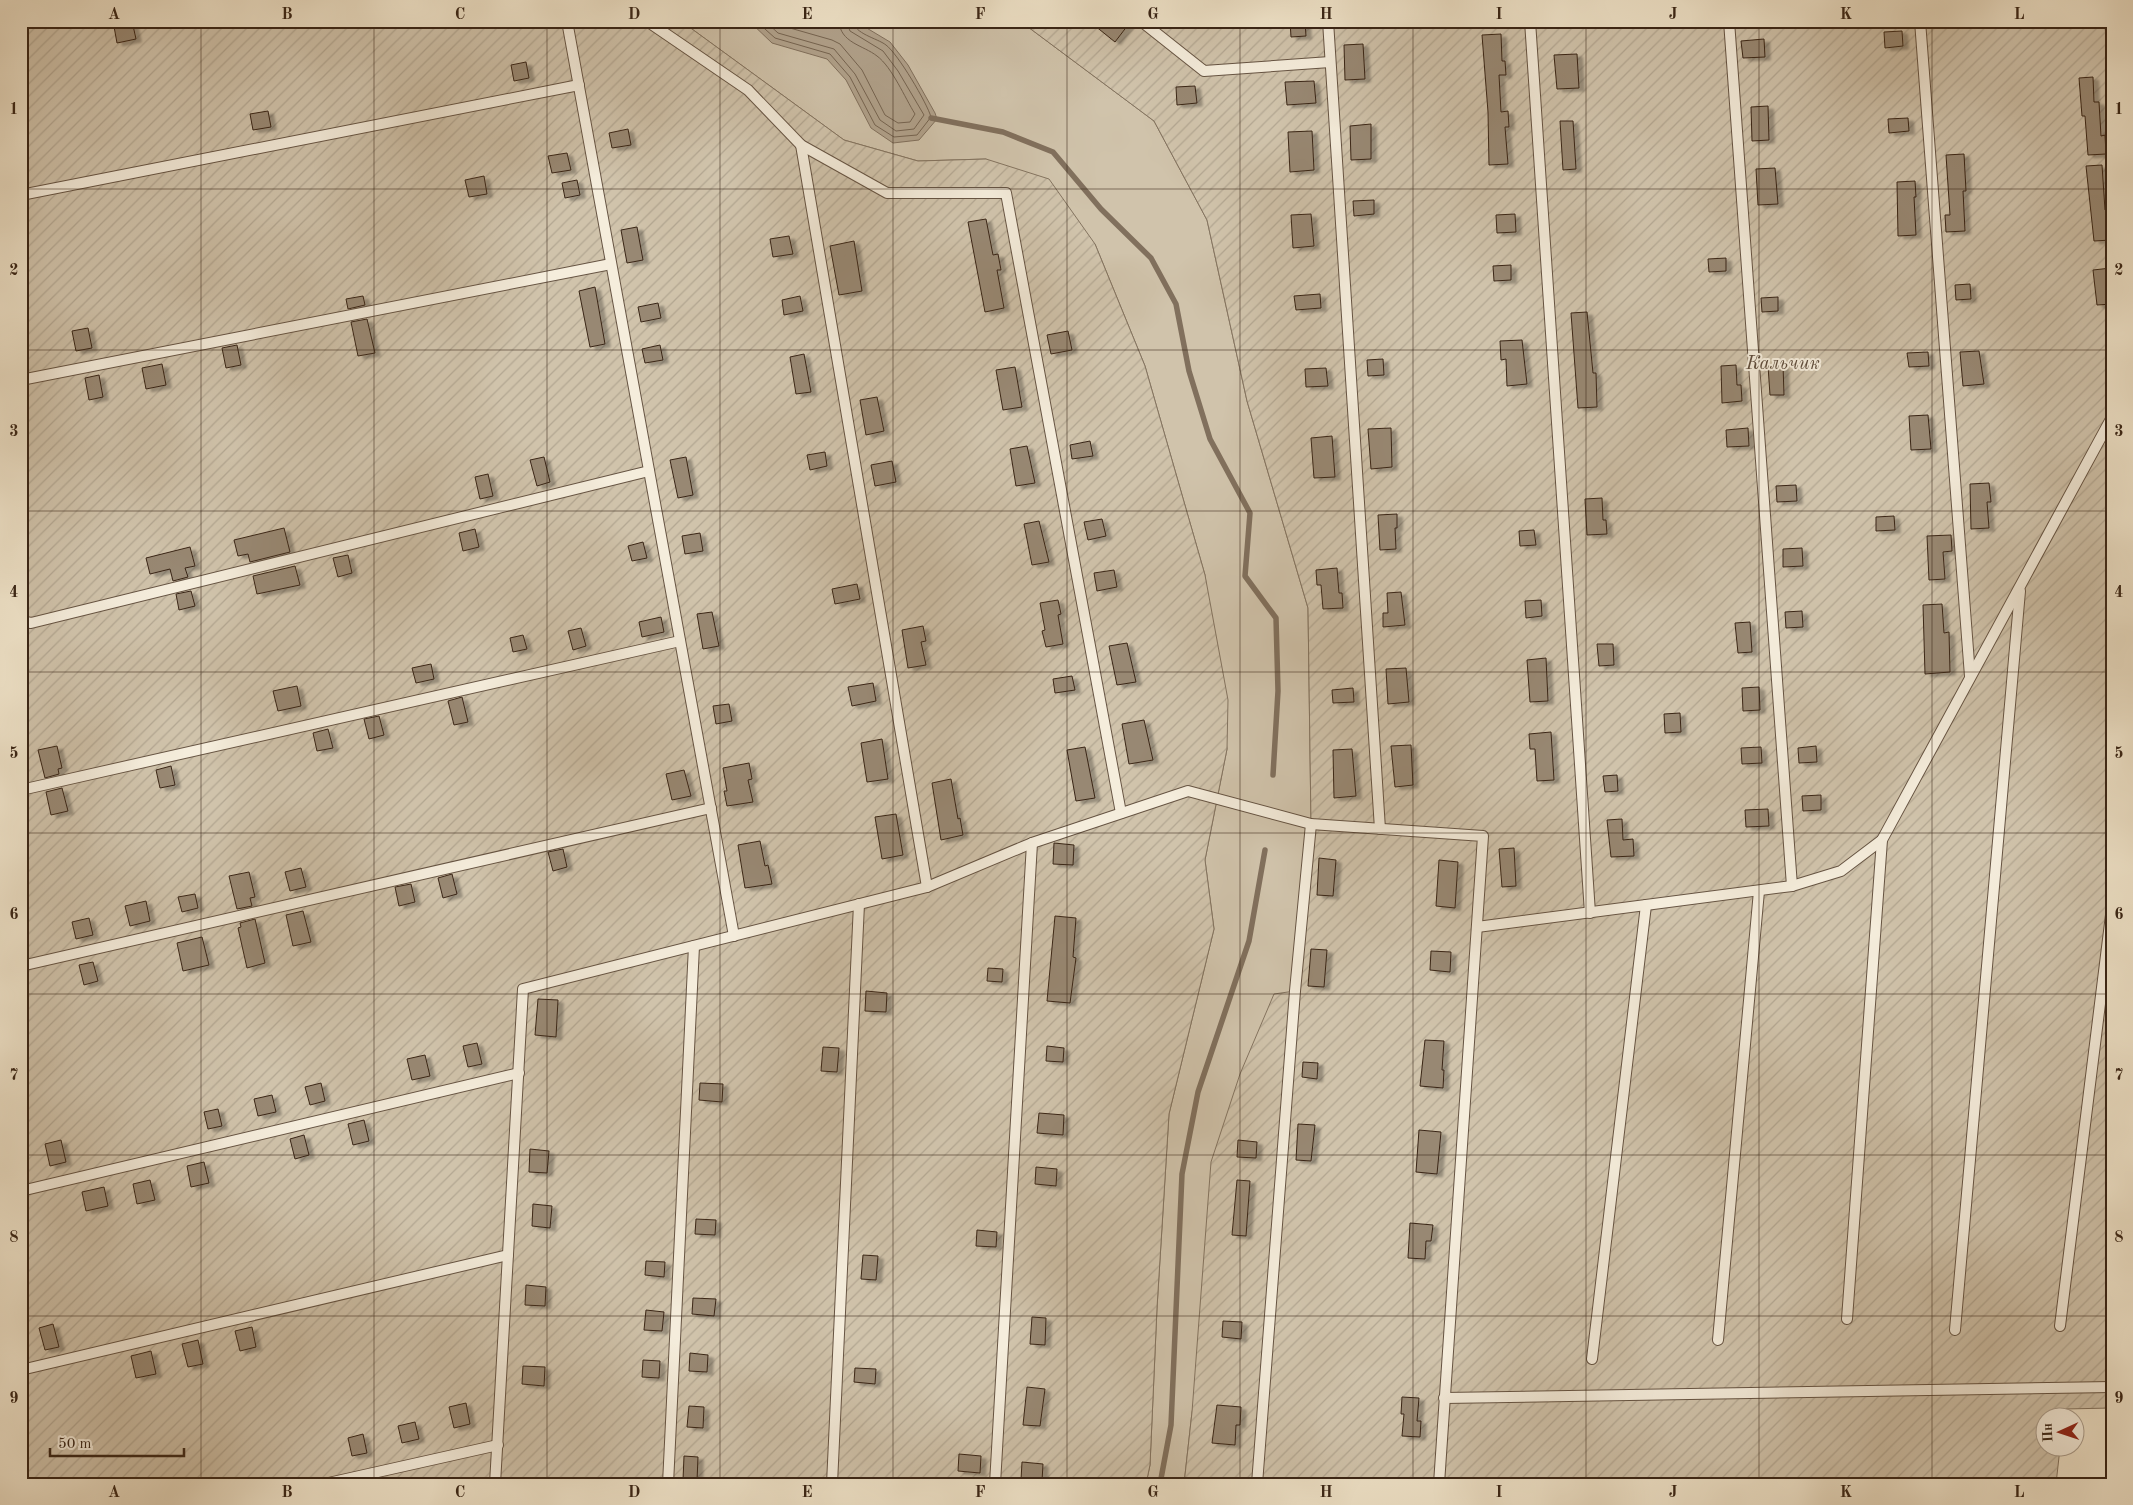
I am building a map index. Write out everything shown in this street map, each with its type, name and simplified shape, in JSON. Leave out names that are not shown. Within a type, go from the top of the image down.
[{"type":"lane","points":[[567,21],[734,936]]},
{"type":"lane","points":[[647,21],[748,90],[801,145],[887,193],[1006,192],[1121,814]]},
{"type":"lane","points":[[1141,21],[1204,71],[1330,62]]},
{"type":"lane","points":[[1328,21],[1380,829]]},
{"type":"lane","points":[[1530,21],[1590,913]]},
{"type":"lane","points":[[1729,21],[1792,886]]},
{"type":"lane","points":[[1920,21],[1970,677]]},
{"type":"lane","points":[[2110,21],[2112,42]]},
{"type":"lane","points":[[21,194],[578,84]]},
{"type":"lane","points":[[801,145],[927,887]]},
{"type":"lane","points":[[21,380],[611,264]]},
{"type":"lane","points":[[1847,1319],[1882,840],[2112,417]]},
{"type":"lane","points":[[21,621],[31,623],[649,471]]},
{"type":"lane","points":[[1955,1330],[2020,587]]},
{"type":"lane","points":[[21,790],[680,641]]},
{"type":"lane","points":[[496,1484],[523,989],[927,887],[1032,843],[1188,791],[1312,824],[1483,836],[1438,1484]]},
{"type":"lane","points":[[21,966],[711,808]]},
{"type":"lane","points":[[1257,1484],[1295,991],[1312,824]]},
{"type":"lane","points":[[1477,927],[1792,886],[1841,871],[1882,840]]},
{"type":"lane","points":[[995,1484],[1032,843]]},
{"type":"lane","points":[[1718,1340],[1759,891]]},
{"type":"lane","points":[[832,1484],[859,904]]},
{"type":"lane","points":[[1592,1359],[1646,906]]},
{"type":"lane","points":[[2060,1326],[2112,907]]},
{"type":"lane","points":[[668,1484],[694,946]]},
{"type":"lane","points":[[21,1191],[518,1073]]},
{"type":"lane","points":[[21,1370],[508,1255]]},
{"type":"lane","points":[[1444,1398],[2112,1387]]},
{"type":"lane","points":[[324,1484],[498,1445]]},
{"type":"green space","points":[[21,21],[681,21],[844,140],[918,161],[986,159],[1049,179],[1095,244],[1145,366],[1205,575],[1228,700],[1227,749],[1205,860],[1214,929],[1169,1114],[1150,1465],[1146,1484],[21,1484]]},
{"type":"green space","points":[[681,21],[1020,21],[1154,121],[1207,220],[1247,401],[1308,608],[1311,824],[1295,991],[1192,1412],[1184,1484],[1146,1484],[1150,1465],[1169,1114],[1214,929],[1205,860],[1227,749],[1205,575],[1145,366],[1095,244],[986,159],[918,161],[844,140]]},
{"type":"green space","name":"Кальчик","points":[[1020,21],[2112,21],[2112,1408],[2036,1408],[2036,1458],[2059,1458],[2056,1484],[1184,1484],[1192,1412],[1211,1162],[1240,1074],[1274,994],[1295,991],[1311,824],[1308,608],[1247,401],[1207,220],[1154,121]]},
{"type":"water","points":[[749,21],[855,21],[890,42],[908,65],[937,119],[919,140],[893,143],[871,128],[846,80],[827,59],[772,43]]},
{"type":"building","points":[[113,21],[132,21],[136,39],[117,43]]},
{"type":"building","points":[[1089,21],[1131,21],[1115,42]]},
{"type":"building","points":[[1290,21],[1305,21],[1306,36],[1291,37]]},
{"type":"building","points":[[1902,31],[1903,46],[1885,48],[1884,32]]},
{"type":"building","points":[[1501,34],[1502,61],[1505,61],[1506,75],[1499,75],[1501,112],[1508,111],[1509,127],[1505,127],[1508,164],[1489,165],[1488,112],[1482,35]]},
{"type":"building","points":[[1764,39],[1765,57],[1743,58],[1741,41]]},
{"type":"building","points":[[1363,44],[1365,79],[1345,80],[1344,45]]},
{"type":"building","points":[[1577,54],[1579,88],[1557,89],[1554,55]]},
{"type":"building","points":[[526,62],[529,78],[514,81],[511,65]]},
{"type":"building","points":[[2093,77],[2094,102],[2099,102],[2101,136],[2105,135],[2106,154],[2088,155],[2085,116],[2082,116],[2079,78]]},
{"type":"building","points":[[1314,81],[1316,103],[1287,105],[1285,82]]},
{"type":"building","points":[[1195,86],[1197,103],[1177,105],[1176,87]]},
{"type":"building","points":[[1768,106],[1769,140],[1752,141],[1751,107]]},
{"type":"building","points":[[268,111],[271,127],[253,130],[250,114]]},
{"type":"building","points":[[1908,118],[1909,131],[1889,133],[1888,119]]},
{"type":"building","points":[[1560,121],[1573,121],[1576,169],[1563,170]]},
{"type":"building","points":[[1371,124],[1371,159],[1351,160],[1350,126]]},
{"type":"building","points":[[628,129],[631,145],[612,148],[609,133]]},
{"type":"building","points":[[1312,131],[1314,170],[1290,172],[1288,132]]},
{"type":"building","points":[[567,153],[571,170],[552,173],[548,156]]},
{"type":"building","points":[[1964,154],[1966,191],[1963,191],[1965,231],[1946,232],[1945,215],[1950,215],[1946,155]]},
{"type":"building","points":[[2102,165],[2105,210],[2109,209],[2111,240],[2094,241],[2086,166]]},
{"type":"building","points":[[1775,168],[1778,204],[1758,205],[1756,169]]},
{"type":"building","points":[[484,176],[487,194],[469,197],[465,180]]},
{"type":"building","points":[[577,180],[580,195],[565,198],[562,183]]},
{"type":"building","points":[[1915,181],[1916,235],[1898,236],[1897,182]]},
{"type":"building","points":[[1374,200],[1374,214],[1354,216],[1353,201]]},
{"type":"building","points":[[1311,214],[1314,246],[1293,248],[1291,215]]},
{"type":"building","points":[[1515,214],[1516,232],[1497,233],[1496,215]]},
{"type":"building","points":[[986,219],[993,255],[998,254],[1001,270],[997,270],[1004,308],[985,312],[968,222]]},
{"type":"building","points":[[637,227],[643,260],[627,263],[621,230]]},
{"type":"building","points":[[789,236],[793,254],[773,257],[770,239]]},
{"type":"building","points":[[854,241],[862,291],[839,295],[830,246]]},
{"type":"building","points":[[1726,258],[1726,271],[1709,272],[1708,259]]},
{"type":"building","points":[[1511,265],[1511,280],[1494,281],[1493,266]]},
{"type":"building","points":[[2111,268],[2112,304],[2097,305],[2093,270]]},
{"type":"building","points":[[1970,284],[1971,299],[1956,300],[1955,285]]},
{"type":"building","points":[[595,287],[605,344],[590,347],[579,291]]},
{"type":"building","points":[[1320,294],[1321,308],[1296,310],[1294,296]]},
{"type":"building","points":[[363,296],[365,305],[348,309],[346,299]]},
{"type":"building","points":[[800,296],[803,311],[784,315],[782,300]]},
{"type":"building","points":[[1778,297],[1778,311],[1762,312],[1761,298]]},
{"type":"building","points":[[658,303],[661,318],[641,322],[638,307]]},
{"type":"building","points":[[1587,312],[1593,373],[1596,373],[1597,407],[1578,408],[1571,313]]},
{"type":"building","points":[[367,319],[375,353],[358,356],[351,322]]},
{"type":"building","points":[[88,328],[92,348],[76,351],[72,331]]},
{"type":"building","points":[[1068,331],[1072,350],[1051,354],[1047,335]]},
{"type":"building","points":[[1522,340],[1527,384],[1507,386],[1506,359],[1501,360],[1500,341]]},
{"type":"building","points":[[237,345],[241,365],[226,368],[222,348]]},
{"type":"building","points":[[660,345],[663,360],[645,363],[642,349]]},
{"type":"building","points":[[1979,351],[1984,384],[1963,386],[1960,352]]},
{"type":"building","points":[[1928,352],[1929,366],[1909,367],[1907,353]]},
{"type":"building","points":[[804,354],[811,392],[796,394],[790,357]]},
{"type":"building","points":[[1383,359],[1384,375],[1368,376],[1367,360]]},
{"type":"building","points":[[162,364],[166,385],[146,389],[142,368]]},
{"type":"building","points":[[1736,365],[1737,385],[1741,385],[1742,401],[1722,403],[1721,366]]},
{"type":"building","points":[[1783,365],[1784,395],[1770,395],[1768,366]]},
{"type":"building","points":[[1015,367],[1022,407],[1003,410],[996,370]]},
{"type":"building","points":[[1326,368],[1328,386],[1306,387],[1305,369]]},
{"type":"building","points":[[99,375],[103,397],[89,400],[85,378]]},
{"type":"building","points":[[877,397],[884,431],[866,435],[860,400]]},
{"type":"building","points":[[1928,415],[1931,449],[1911,450],[1909,416]]},
{"type":"building","points":[[1391,428],[1392,467],[1371,469],[1368,429]]},
{"type":"building","points":[[1748,428],[1749,446],[1727,447],[1726,430]]},
{"type":"building","points":[[1332,436],[1335,477],[1314,478],[1311,438]]},
{"type":"building","points":[[1090,441],[1093,456],[1072,459],[1070,445]]},
{"type":"building","points":[[1027,446],[1035,483],[1016,486],[1010,449]]},
{"type":"building","points":[[825,452],[827,466],[810,470],[807,455]]},
{"type":"building","points":[[544,457],[550,482],[537,486],[530,460]]},
{"type":"building","points":[[686,457],[693,495],[678,498],[670,460]]},
{"type":"building","points":[[892,461],[896,482],[875,486],[871,465]]},
{"type":"building","points":[[488,474],[493,496],[480,499],[475,477]]},
{"type":"building","points":[[1989,483],[1991,502],[1987,502],[1989,528],[1971,529],[1970,484]]},
{"type":"building","points":[[1796,485],[1797,501],[1777,502],[1776,486]]},
{"type":"building","points":[[1602,498],[1603,520],[1606,520],[1607,534],[1587,535],[1585,499]]},
{"type":"building","points":[[1397,514],[1397,528],[1395,528],[1396,549],[1380,550],[1378,515]]},
{"type":"building","points":[[1894,516],[1895,530],[1876,531],[1876,517]]},
{"type":"building","points":[[1102,519],[1106,536],[1088,540],[1084,522]]},
{"type":"building","points":[[1039,521],[1049,562],[1032,565],[1024,524]]},
{"type":"building","points":[[284,528],[290,552],[250,562],[248,554],[238,556],[234,540]]},
{"type":"building","points":[[475,529],[479,547],[463,551],[459,533]]},
{"type":"building","points":[[1534,530],[1536,545],[1520,546],[1519,531]]},
{"type":"building","points":[[700,533],[703,551],[685,554],[682,536]]},
{"type":"building","points":[[1951,535],[1952,551],[1943,552],[1945,579],[1929,580],[1927,536]]},
{"type":"building","points":[[643,542],[647,558],[632,561],[628,546]]},
{"type":"building","points":[[190,547],[195,566],[185,568],[188,577],[173,581],[170,569],[150,574],[146,558]]},
{"type":"building","points":[[1802,548],[1803,566],[1783,567],[1783,549]]},
{"type":"building","points":[[348,555],[352,573],[338,577],[333,558]]},
{"type":"building","points":[[295,566],[300,585],[257,594],[253,576]]},
{"type":"building","points":[[1337,568],[1339,593],[1342,593],[1343,608],[1323,609],[1321,585],[1317,585],[1316,570]]},
{"type":"building","points":[[1114,570],[1117,587],[1097,591],[1094,573]]},
{"type":"building","points":[[857,584],[860,599],[835,604],[832,589]]},
{"type":"building","points":[[191,591],[195,606],[179,610],[176,594]]},
{"type":"building","points":[[1401,592],[1405,625],[1383,627],[1383,613],[1388,613],[1387,593]]},
{"type":"building","points":[[1058,600],[1061,614],[1058,615],[1063,644],[1046,647],[1042,631],[1045,630],[1040,603]]},
{"type":"building","points":[[1541,600],[1542,616],[1526,618],[1525,601]]},
{"type":"building","points":[[1942,604],[1944,633],[1949,632],[1950,672],[1925,674],[1923,605]]},
{"type":"building","points":[[1802,611],[1803,627],[1786,628],[1785,612]]},
{"type":"building","points":[[712,612],[719,646],[703,649],[697,614]]},
{"type":"building","points":[[661,617],[664,632],[642,637],[639,622]]},
{"type":"building","points":[[1750,622],[1752,652],[1738,653],[1735,623]]},
{"type":"building","points":[[923,626],[926,641],[921,642],[926,665],[908,668],[902,630]]},
{"type":"building","points":[[581,628],[586,646],[573,650],[568,631]]},
{"type":"building","points":[[523,635],[527,649],[513,652],[510,638]]},
{"type":"building","points":[[1127,643],[1136,682],[1117,685],[1109,646]]},
{"type":"building","points":[[1597,644],[1613,644],[1614,665],[1599,666]]},
{"type":"building","points":[[1546,658],[1548,701],[1530,702],[1527,660]]},
{"type":"building","points":[[431,664],[434,679],[416,683],[412,668]]},
{"type":"building","points":[[1406,668],[1409,702],[1388,704],[1386,669]]},
{"type":"building","points":[[1072,676],[1075,690],[1055,693],[1053,679]]},
{"type":"building","points":[[873,683],[876,701],[852,706],[848,687]]},
{"type":"building","points":[[297,686],[301,706],[278,711],[273,691]]},
{"type":"building","points":[[1759,687],[1760,710],[1743,711],[1742,688]]},
{"type":"building","points":[[1353,688],[1354,702],[1333,703],[1332,690]]},
{"type":"building","points":[[462,697],[468,722],[454,725],[448,701]]},
{"type":"building","points":[[729,704],[732,721],[716,724],[713,706]]},
{"type":"building","points":[[1680,713],[1681,732],[1665,733],[1664,714]]},
{"type":"building","points":[[379,716],[384,735],[369,739],[364,719]]},
{"type":"building","points":[[1144,720],[1153,760],[1129,764],[1122,724]]},
{"type":"building","points":[[328,729],[333,748],[317,751],[313,733]]},
{"type":"building","points":[[1551,732],[1554,780],[1537,781],[1535,749],[1530,749],[1529,734]]},
{"type":"building","points":[[882,739],[888,779],[867,782],[861,743]]},
{"type":"building","points":[[1411,745],[1413,785],[1395,787],[1391,746]]},
{"type":"building","points":[[57,746],[62,768],[58,769],[59,774],[45,778],[38,750]]},
{"type":"building","points":[[1816,746],[1817,762],[1799,763],[1798,748]]},
{"type":"building","points":[[1085,747],[1095,798],[1076,801],[1067,750]]},
{"type":"building","points":[[1761,747],[1762,763],[1742,764],[1741,748]]},
{"type":"building","points":[[1352,749],[1356,796],[1334,798],[1333,750]]},
{"type":"building","points":[[749,763],[752,779],[748,780],[753,802],[727,806],[724,791],[727,791],[723,768]]},
{"type":"building","points":[[171,766],[175,785],[160,788],[156,770]]},
{"type":"building","points":[[684,770],[691,796],[672,800],[666,774]]},
{"type":"building","points":[[1617,775],[1618,791],[1605,792],[1603,776]]},
{"type":"building","points":[[951,779],[958,819],[960,818],[963,835],[941,840],[932,783]]},
{"type":"building","points":[[62,788],[68,811],[51,815],[46,792]]},
{"type":"building","points":[[1821,795],[1821,810],[1803,811],[1802,796]]},
{"type":"building","points":[[1768,809],[1769,826],[1746,827],[1745,810]]},
{"type":"building","points":[[896,814],[903,855],[882,859],[875,817]]},
{"type":"building","points":[[1622,819],[1623,840],[1633,839],[1634,856],[1611,857],[1607,820]]},
{"type":"building","points":[[760,841],[765,866],[768,865],[772,884],[745,888],[738,845]]},
{"type":"building","points":[[1054,843],[1074,845],[1073,865],[1053,864]]},
{"type":"building","points":[[1514,848],[1516,886],[1502,887],[1499,849]]},
{"type":"building","points":[[563,849],[567,867],[553,871],[548,852]]},
{"type":"building","points":[[1319,858],[1336,860],[1333,896],[1317,895]]},
{"type":"building","points":[[1439,860],[1458,862],[1455,908],[1436,906]]},
{"type":"building","points":[[301,868],[306,887],[290,891],[285,872]]},
{"type":"building","points":[[249,872],[255,897],[250,898],[252,906],[237,909],[229,876]]},
{"type":"building","points":[[452,874],[457,894],[443,898],[438,878]]},
{"type":"building","points":[[411,884],[415,902],[399,906],[395,887]]},
{"type":"building","points":[[195,894],[198,908],[182,912],[178,897]]},
{"type":"building","points":[[146,901],[150,921],[130,926],[125,906]]},
{"type":"building","points":[[303,911],[311,942],[293,946],[286,915]]},
{"type":"building","points":[[1055,916],[1076,918],[1073,957],[1076,958],[1070,1003],[1047,1001]]},
{"type":"building","points":[[89,918],[93,935],[76,939],[72,922]]},
{"type":"building","points":[[255,919],[265,963],[247,968],[238,928],[241,927],[240,923]]},
{"type":"building","points":[[202,937],[209,965],[183,971],[177,943]]},
{"type":"building","points":[[1311,949],[1327,950],[1324,987],[1308,986]]},
{"type":"building","points":[[1431,951],[1451,952],[1450,972],[1430,970]]},
{"type":"building","points":[[93,962],[98,981],[84,985],[79,965]]},
{"type":"building","points":[[988,968],[1003,969],[1002,982],[987,981]]},
{"type":"building","points":[[866,991],[887,993],[886,1012],[865,1011]]},
{"type":"building","points":[[538,999],[558,1000],[556,1037],[535,1035]]},
{"type":"building","points":[[1425,1040],[1444,1041],[1443,1088],[1420,1086]]},
{"type":"building","points":[[477,1043],[482,1064],[468,1067],[463,1046]]},
{"type":"building","points":[[1047,1046],[1064,1048],[1063,1062],[1046,1061]]},
{"type":"building","points":[[823,1047],[839,1048],[837,1072],[821,1071]]},
{"type":"building","points":[[425,1055],[430,1076],[412,1080],[407,1059]]},
{"type":"building","points":[[1303,1062],[1318,1063],[1317,1079],[1302,1077]]},
{"type":"building","points":[[321,1083],[325,1101],[310,1105],[305,1087]]},
{"type":"building","points":[[700,1083],[723,1084],[722,1102],[699,1100]]},
{"type":"building","points":[[272,1095],[276,1112],[258,1116],[254,1099]]},
{"type":"building","points":[[218,1109],[222,1126],[208,1129],[204,1112]]},
{"type":"building","points":[[1039,1113],[1064,1115],[1063,1135],[1037,1133]]},
{"type":"building","points":[[364,1120],[369,1141],[353,1145],[348,1124]]},
{"type":"building","points":[[1298,1124],[1315,1125],[1311,1161],[1296,1160]]},
{"type":"building","points":[[1419,1130],[1441,1132],[1437,1174],[1416,1172]]},
{"type":"building","points":[[304,1135],[309,1155],[295,1159],[290,1139]]},
{"type":"building","points":[[61,1140],[66,1162],[50,1166],[45,1144]]},
{"type":"building","points":[[1238,1140],[1257,1142],[1256,1158],[1237,1157]]},
{"type":"building","points":[[530,1149],[549,1151],[547,1173],[529,1172]]},
{"type":"building","points":[[204,1162],[209,1183],[191,1187],[187,1166]]},
{"type":"building","points":[[1036,1167],[1057,1169],[1056,1186],[1035,1184]]},
{"type":"building","points":[[150,1180],[155,1200],[137,1204],[133,1184]]},
{"type":"building","points":[[1237,1180],[1250,1181],[1246,1236],[1232,1235]]},
{"type":"building","points":[[104,1187],[108,1206],[86,1211],[82,1192]]},
{"type":"building","points":[[533,1204],[552,1206],[550,1228],[532,1226]]},
{"type":"building","points":[[696,1219],[716,1220],[715,1235],[695,1234]]},
{"type":"building","points":[[1410,1223],[1433,1225],[1431,1241],[1426,1241],[1425,1259],[1408,1258]]},
{"type":"building","points":[[977,1230],[997,1232],[996,1247],[976,1246]]},
{"type":"building","points":[[863,1255],[878,1256],[876,1280],[861,1279]]},
{"type":"building","points":[[646,1261],[665,1262],[664,1277],[645,1275]]},
{"type":"building","points":[[526,1285],[546,1287],[545,1306],[525,1305]]},
{"type":"building","points":[[693,1298],[716,1299],[714,1316],[692,1314]]},
{"type":"building","points":[[646,1310],[664,1312],[662,1331],[644,1330]]},
{"type":"building","points":[[1032,1317],[1046,1318],[1045,1345],[1030,1344]]},
{"type":"building","points":[[1223,1321],[1242,1322],[1241,1339],[1222,1337]]},
{"type":"building","points":[[53,1324],[59,1347],[45,1350],[39,1328]]},
{"type":"building","points":[[252,1327],[256,1347],[240,1351],[235,1331]]},
{"type":"building","points":[[198,1340],[203,1364],[188,1367],[182,1344]]},
{"type":"building","points":[[151,1351],[156,1374],[136,1378],[131,1356]]},
{"type":"building","points":[[690,1353],[708,1355],[707,1372],[689,1371]]},
{"type":"building","points":[[643,1360],[660,1361],[659,1378],[642,1377]]},
{"type":"building","points":[[523,1366],[545,1367],[544,1386],[522,1384]]},
{"type":"building","points":[[855,1368],[876,1369],[875,1384],[854,1382]]},
{"type":"building","points":[[1027,1387],[1045,1389],[1040,1426],[1023,1425]]},
{"type":"building","points":[[1402,1397],[1419,1398],[1417,1421],[1421,1421],[1420,1437],[1402,1436],[1404,1414],[1401,1414]]},
{"type":"building","points":[[466,1403],[470,1424],[454,1428],[449,1407]]},
{"type":"building","points":[[1217,1405],[1241,1407],[1240,1425],[1236,1425],[1235,1445],[1212,1443]]},
{"type":"building","points":[[689,1406],[704,1407],[703,1428],[687,1427]]},
{"type":"building","points":[[415,1422],[419,1439],[402,1443],[398,1426]]},
{"type":"building","points":[[363,1434],[367,1453],[352,1456],[348,1438]]},
{"type":"building","points":[[959,1454],[981,1456],[980,1473],[958,1471]]},
{"type":"building","points":[[684,1456],[698,1457],[697,1481],[683,1480]]},
{"type":"building","points":[[1022,1462],[1043,1464],[1042,1481],[1021,1480]]},
{"type":"waterway","points":[[931,118],[1003,132],[1053,152],[1101,209],[1151,258],[1176,304],[1189,371],[1210,439],[1250,513],[1245,576],[1276,618],[1278,691],[1273,775]]},
{"type":"waterway","points":[[1160,1484],[1171,1425],[1182,1174],[1198,1092],[1249,941],[1265,850]]}]
